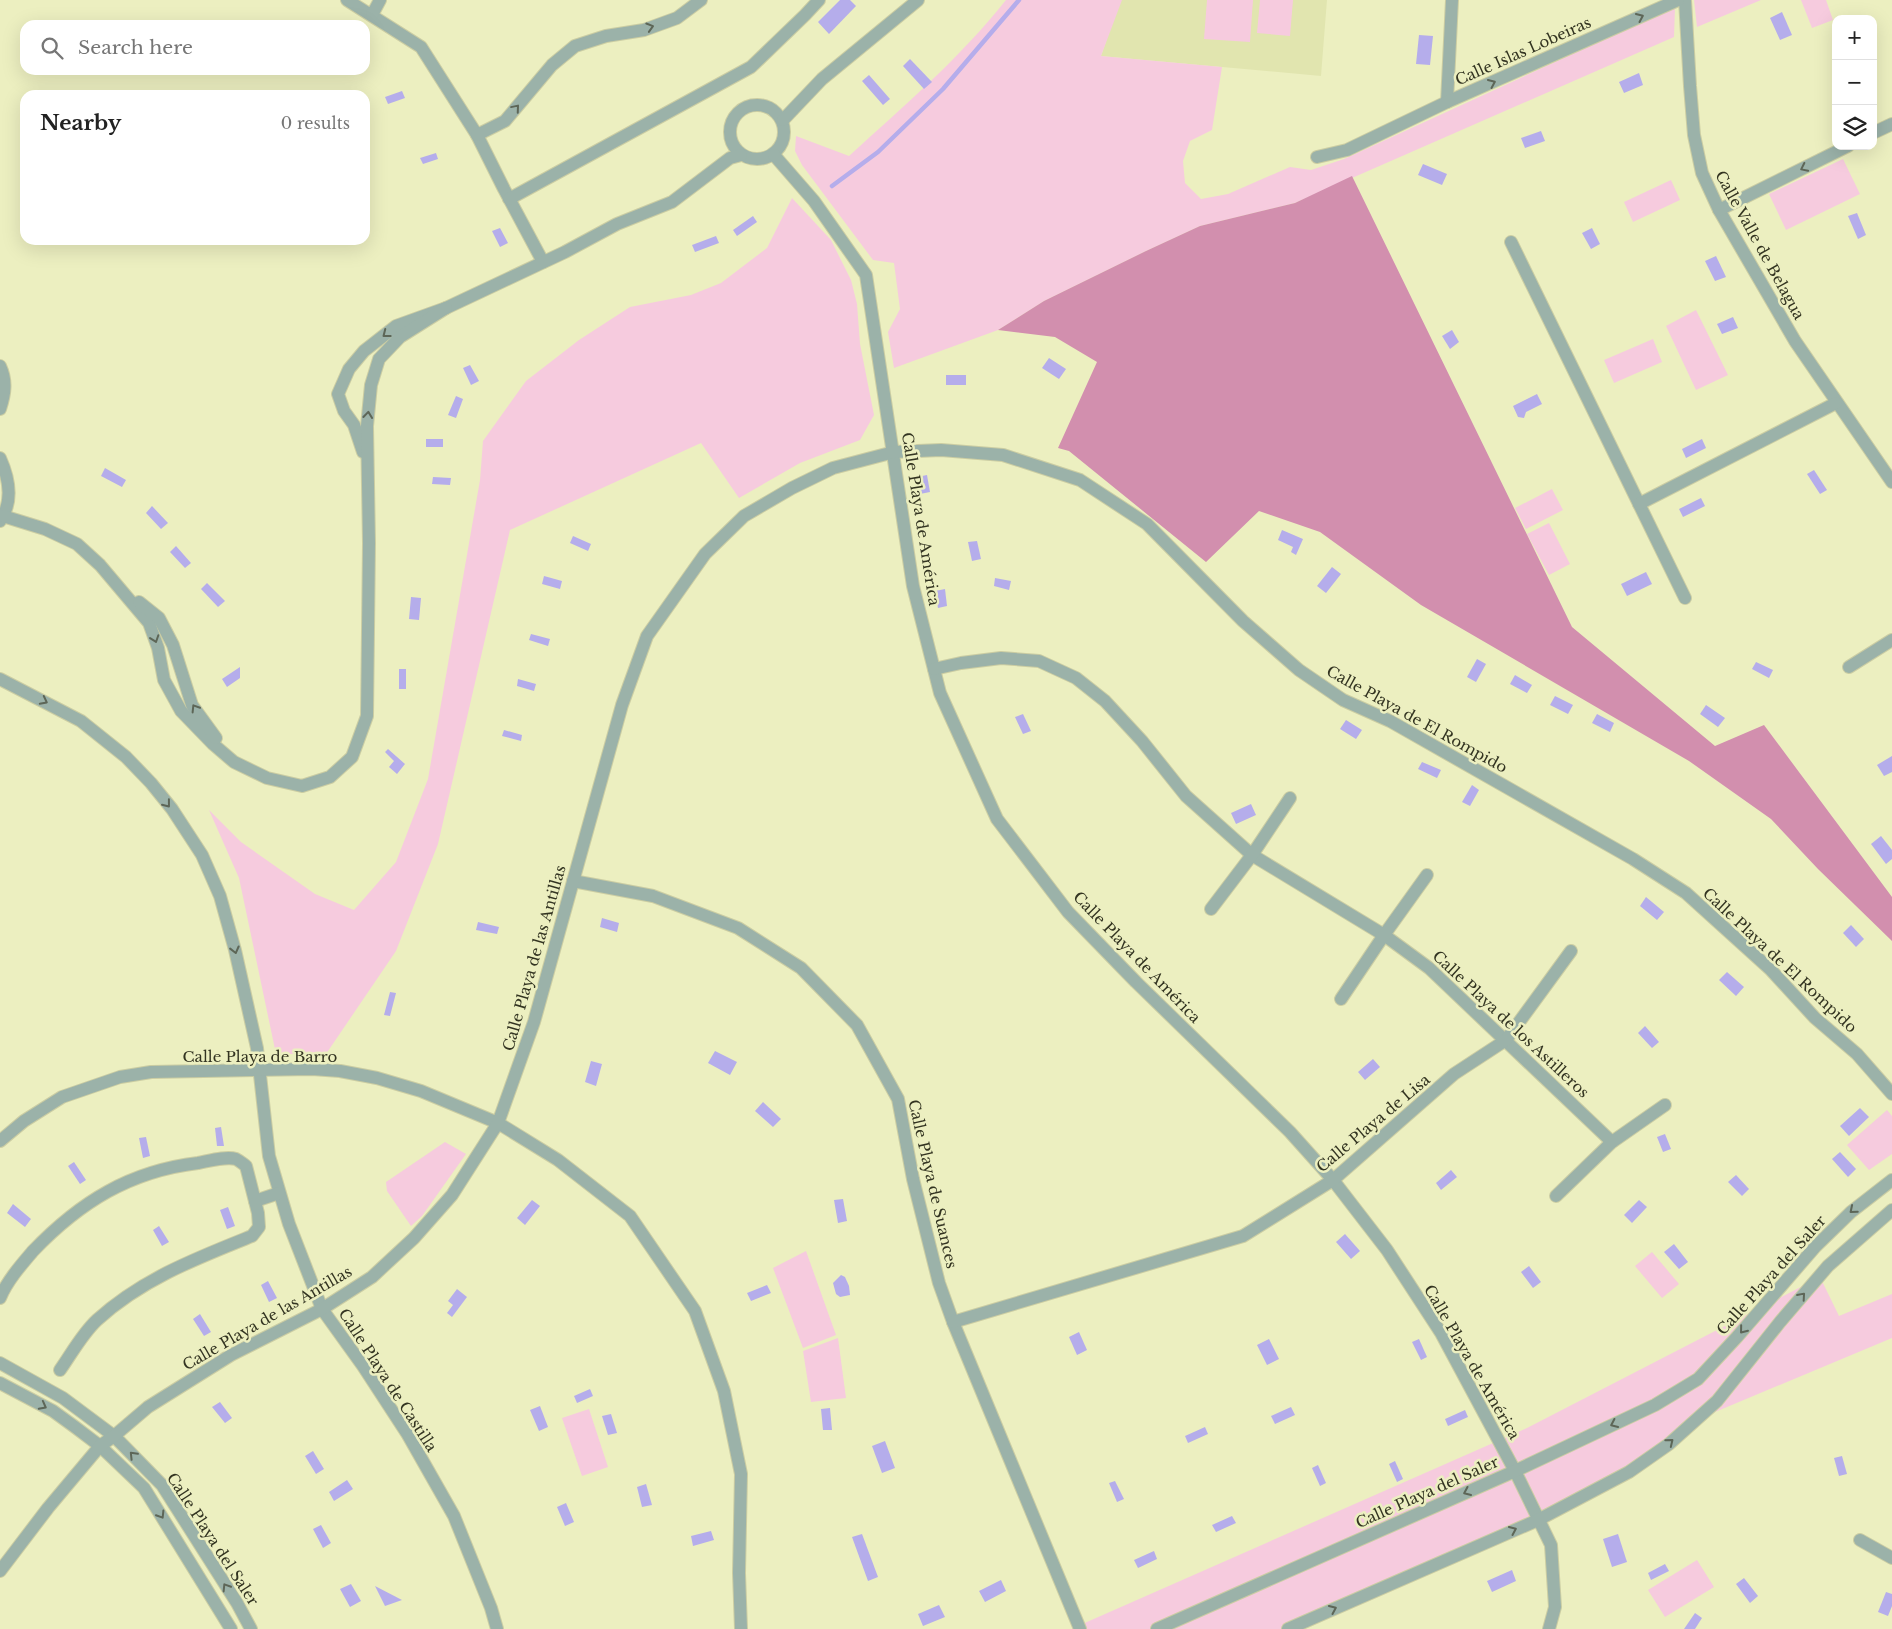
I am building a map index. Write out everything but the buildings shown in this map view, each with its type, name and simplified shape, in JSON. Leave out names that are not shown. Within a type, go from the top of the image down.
[{"type":"street","points":[[347,0],[421,47],[477,135],[543,262]]},
{"type":"street","points":[[372,15],[380,0]]},
{"type":"street","points":[[477,135],[505,121],[552,65],[575,46],[606,36],[644,30],[677,18],[701,0]]},
{"type":"street","points":[[509,199],[751,67],[819,0]]},
{"type":"street","points":[[783,120],[822,79],[918,0]]},
{"type":"street","name":"Calle Islas Lobeiras","points":[[1452,0],[1447,102],[1678,0]]},
{"type":"street","name":"Calle Valle de Belagua","points":[[1685,0],[1694,134],[1702,173],[1719,210],[1794,341],[1892,482]]},
{"type":"street","points":[[1317,157],[1346,150],[1447,102]]},
{"type":"street","points":[[755,104],[771,107],[783,120],[785,139],[774,155],[757,160],[741,155],[730,142],[730,124],[739,110],[755,104]]},
{"type":"street","points":[[1877,132],[1892,124]]},
{"type":"street","points":[[1719,210],[1840,150]]},
{"type":"street","points":[[367,464],[354,425],[344,411],[338,394],[349,369],[364,351],[396,326],[446,308],[565,252],[617,224],[672,202],[730,158],[741,155]]},
{"type":"street","name":"Calle Playa de América","points":[[774,155],[814,200],[866,275],[913,586],[940,693],[997,819],[1068,912],[1136,982],[1290,1132],[1333,1180],[1388,1250],[1441,1334],[1516,1471],[1551,1545],[1555,1607],[1549,1629]]},
{"type":"street","points":[[1511,242],[1685,598]]},
{"type":"street","points":[[0,458],[8,476],[9,496],[2,518],[45,529],[76,544],[118,584],[149,623],[158,648],[164,680],[181,711],[212,744],[234,762],[267,778],[302,786],[330,777],[352,757],[367,716],[369,615],[367,464],[371,386],[378,359],[400,336],[446,308]]},
{"type":"street","points":[[0,366],[4,376],[5,395],[0,409]]},
{"type":"street","points":[[1639,504],[1836,403]]},
{"type":"street","name":"Calle Playa de El Rompido","points":[[894,452],[941,450],[1003,455],[1080,480],[1147,524],[1243,621],[1299,670],[1343,700],[1390,721],[1632,859],[1686,893],[1770,969],[1815,1018],[1857,1054],[1892,1094]]},
{"type":"street","name":"Calle Playa de las Antillas","points":[[0,1571],[48,1508],[100,1446],[148,1407],[231,1355],[322,1309],[372,1277],[414,1238],[452,1195],[498,1123],[534,1022],[622,705],[646,636],[700,561],[744,516],[792,488],[833,468],[894,452]]},
{"type":"street","points":[[118,584],[159,618],[173,645],[192,705],[234,762]]},
{"type":"street","points":[[1849,667],[1892,640]]},
{"type":"street","name":"Calle Playa de los Astilleros","points":[[934,670],[961,663],[1001,658],[1039,661],[1076,678],[1105,701],[1142,741],[1186,796],[1252,855],[1384,935],[1430,968],[1612,1142]]},
{"type":"street","name":"Calle Playa de Castilla","points":[[0,679],[81,721],[126,757],[172,809],[202,855],[220,896],[236,950],[260,1070],[270,1156],[289,1224],[322,1309],[408,1435],[454,1516],[491,1608],[497,1629]]},
{"type":"street","points":[[1211,909],[1252,855],[1290,798]]},
{"type":"street","points":[[1341,999],[1427,875]]},
{"type":"street","name":"Calle Playa de Suances","points":[[573,881],[653,896],[738,928],[801,968],[857,1025],[898,1099],[913,1179],[939,1283],[952,1322],[1080,1629]]},
{"type":"street","name":"Calle Playa de Lisa","points":[[952,1322],[1244,1236],[1333,1180],[1454,1074],[1506,1040],[1571,951]]},
{"type":"street","name":"Calle Playa de Barro","points":[[0,1141],[24,1121],[62,1098],[120,1077],[151,1072],[330,1071],[377,1078],[421,1091],[498,1123],[558,1160],[630,1216],[695,1311],[724,1391],[741,1474],[739,1573],[741,1629]]},
{"type":"street","points":[[1556,1196],[1612,1142],[1665,1105]]},
{"type":"street","points":[[0,1298],[22,1263],[47,1236],[102,1194],[138,1177],[171,1166],[236,1159],[246,1166],[255,1201],[259,1227],[252,1236],[169,1270],[118,1303],[96,1321],[60,1370]]},
{"type":"street","name":"Calle Playa del Saler","points":[[1157,1629],[1516,1471],[1655,1405],[1698,1379],[1737,1338],[1815,1248],[1851,1212],[1892,1180]]},
{"type":"street","points":[[255,1201],[279,1192]]},
{"type":"street","points":[[1288,1629],[1538,1520],[1629,1472],[1669,1444],[1717,1401],[1780,1322],[1828,1266],[1892,1210]]},
{"type":"street","name":"Calle Playa del Saler","points":[[0,1363],[64,1398],[114,1436],[162,1485],[251,1629]]},
{"type":"street","name":"Calle Playa del Saler","points":[[0,1383],[53,1411],[100,1446],[144,1488],[231,1629]]},
{"type":"street","points":[[1860,1540],[1892,1558]]},
{"type":"shaded area","points":[[840,0],[850,0],[856,6],[829,34],[818,22]]},
{"type":"shaded area","points":[[1006,0],[1122,0],[1101,56],[1222,67],[1212,130],[1190,141],[1183,161],[1185,183],[1201,199],[1228,194],[1290,167],[1311,170],[1344,159],[1675,7],[1674,37],[1295,203],[1200,226],[1044,301],[998,330],[894,368],[888,332],[900,309],[894,263],[873,260],[802,165],[795,151],[796,136],[849,156],[951,62]]},
{"type":"shaded area","points":[[1120,0],[1327,0],[1321,76],[1101,56]]},
{"type":"shaded area","points":[[1207,0],[1253,0],[1250,42],[1204,39]]},
{"type":"shaded area","points":[[1260,0],[1293,0],[1290,36],[1257,33]]},
{"type":"shaded area","points":[[1694,0],[1761,0],[1697,27]]},
{"type":"shaded area","points":[[1801,0],[1826,0],[1832,20],[1812,28]]},
{"type":"shaded area","points":[[1782,12],[1792,35],[1780,40],[1770,18]]},
{"type":"shaded area","points":[[1419,35],[1433,36],[1430,65],[1416,64]]},
{"type":"shaded area","points":[[910,59],[932,82],[924,89],[903,66]]},
{"type":"shaded area","points":[[1639,73],[1643,85],[1624,93],[1619,82]]},
{"type":"shaded area","points":[[869,75],[890,99],[883,105],[862,81]]},
{"type":"shaded area","points":[[402,91],[405,98],[388,104],[385,97]]},
{"type":"shaded area","points":[[1541,131],[1545,141],[1525,148],[1521,138]]},
{"type":"shaded area","points":[[436,153],[438,159],[423,164],[420,158]]},
{"type":"shaded area","points":[[1843,159],[1860,194],[1786,230],[1769,194]]},
{"type":"shaded area","points":[[1423,164],[1447,174],[1442,185],[1418,175]]},
{"type":"shaded area","points":[[1352,176],[1572,627],[1715,746],[1764,725],[1892,897],[1892,941],[1818,869],[1771,819],[1689,761],[1421,605],[1320,532],[1259,511],[1206,562],[1069,451],[1058,448],[1097,362],[1055,337],[998,330],[1044,301],[1200,226],[1295,203]]},
{"type":"shaded area","points":[[1671,180],[1680,200],[1633,222],[1624,202]]},
{"type":"shaded area","points":[[792,198],[831,240],[851,280],[857,304],[860,344],[874,415],[860,440],[800,463],[739,498],[701,443],[510,530],[438,844],[396,951],[326,1054],[276,1054],[239,878],[209,810],[241,842],[315,894],[354,910],[396,862],[428,779],[480,480],[483,441],[526,381],[579,340],[630,307],[691,295],[721,283],[767,248]]},
{"type":"shaded area","points":[[1857,213],[1866,235],[1858,239],[1848,216]]},
{"type":"shaded area","points":[[753,216],[757,222],[737,236],[733,230]]},
{"type":"shaded area","points":[[500,228],[508,243],[500,247],[492,231]]},
{"type":"shaded area","points":[[1592,228],[1600,244],[1591,249],[1582,233]]},
{"type":"shaded area","points":[[716,236],[719,243],[695,252],[692,245]]},
{"type":"shaded area","points":[[1716,256],[1726,277],[1715,281],[1705,261]]},
{"type":"shaded area","points":[[1696,310],[1728,375],[1696,390],[1666,326]]},
{"type":"shaded area","points":[[1733,317],[1738,328],[1722,334],[1717,324]]},
{"type":"shaded area","points":[[1452,330],[1459,342],[1450,349],[1442,336]]},
{"type":"shaded area","points":[[1653,339],[1662,362],[1614,383],[1604,360]]},
{"type":"shaded area","points":[[1049,358],[1066,369],[1059,379],[1042,368]]},
{"type":"shaded area","points":[[470,365],[479,381],[471,385],[463,368]]},
{"type":"shaded area","points":[[946,375],[966,375],[966,385],[946,385]]},
{"type":"shaded area","points":[[1537,394],[1542,404],[1526,412],[1524,418],[1518,417],[1513,406]]},
{"type":"shaded area","points":[[456,396],[463,399],[456,418],[448,415]]},
{"type":"shaded area","points":[[426,439],[443,439],[443,447],[426,447]]},
{"type":"shaded area","points":[[1702,439],[1706,448],[1686,458],[1682,449]]},
{"type":"shaded area","points":[[105,468],[126,480],[122,487],[101,476]]},
{"type":"shaded area","points":[[1814,470],[1827,490],[1820,494],[1807,474]]},
{"type":"shaded area","points":[[927,475],[930,492],[920,494],[917,477]]},
{"type":"shaded area","points":[[433,477],[451,478],[450,485],[432,484]]},
{"type":"shaded area","points":[[1552,489],[1563,510],[1526,529],[1515,508]]},
{"type":"shaded area","points":[[1701,498],[1705,506],[1683,517],[1679,509]]},
{"type":"shaded area","points":[[152,506],[168,523],[161,529],[146,513]]},
{"type":"shaded area","points":[[1549,523],[1570,564],[1549,575],[1527,534]]},
{"type":"shaded area","points":[[1282,530],[1303,539],[1296,555],[1291,552],[1293,547],[1278,540]]},
{"type":"shaded area","points":[[573,536],[591,544],[588,551],[570,543]]},
{"type":"shaded area","points":[[977,541],[981,559],[972,561],[968,542]]},
{"type":"shaded area","points":[[176,546],[191,563],[185,568],[170,552]]},
{"type":"shaded area","points":[[1332,567],[1341,574],[1326,593],[1317,586]]},
{"type":"shaded area","points":[[1646,572],[1652,584],[1627,596],[1621,584]]},
{"type":"shaded area","points":[[544,576],[562,581],[560,589],[542,584]]},
{"type":"shaded area","points":[[995,578],[1011,581],[1009,590],[994,586]]},
{"type":"shaded area","points":[[207,583],[225,601],[218,607],[201,589]]},
{"type":"shaded area","points":[[945,589],[947,606],[938,608],[935,591]]},
{"type":"shaded area","points":[[411,597],[421,598],[419,620],[409,619]]},
{"type":"shaded area","points":[[531,634],[550,639],[548,646],[529,640]]},
{"type":"shaded area","points":[[1477,659],[1486,664],[1476,682],[1467,677]]},
{"type":"shaded area","points":[[1756,662],[1773,670],[1769,678],[1752,669]]},
{"type":"shaded area","points":[[240,667],[240,678],[227,687],[222,679]]},
{"type":"shaded area","points":[[399,669],[406,669],[406,689],[399,689]]},
{"type":"shaded area","points":[[1515,675],[1532,685],[1527,693],[1510,684]]},
{"type":"shaded area","points":[[518,679],[536,684],[534,691],[517,686]]},
{"type":"shaded area","points":[[1555,696],[1573,705],[1568,714],[1550,705]]},
{"type":"shaded area","points":[[1706,705],[1725,718],[1718,727],[1700,714]]},
{"type":"shaded area","points":[[1023,714],[1031,731],[1023,734],[1015,717]]},
{"type":"shaded area","points":[[1597,714],[1614,723],[1610,732],[1592,723]]},
{"type":"shaded area","points":[[1346,720],[1362,730],[1356,739],[1340,729]]},
{"type":"shaded area","points":[[504,730],[522,735],[521,741],[502,736]]},
{"type":"shaded area","points":[[388,749],[405,764],[397,774],[389,767],[394,761],[385,752]]},
{"type":"shaded area","points":[[1892,756],[1892,772],[1884,776],[1877,765]]},
{"type":"shaded area","points":[[1422,762],[1441,770],[1437,778],[1418,769]]},
{"type":"shaded area","points":[[1472,785],[1479,790],[1470,806],[1462,802]]},
{"type":"shaded area","points":[[1251,804],[1256,815],[1236,824],[1231,813]]},
{"type":"shaded area","points":[[1881,836],[1892,850],[1892,859],[1886,864],[1871,844]]},
{"type":"shaded area","points":[[1646,897],[1664,912],[1657,920],[1640,906]]},
{"type":"shaded area","points":[[602,918],[619,923],[617,932],[600,927]]},
{"type":"shaded area","points":[[478,922],[499,927],[497,934],[476,930]]},
{"type":"shaded area","points":[[1851,925],[1864,939],[1856,947],[1843,933]]},
{"type":"shaded area","points":[[1727,972],[1744,987],[1736,996],[1719,980]]},
{"type":"shaded area","points":[[390,992],[396,993],[390,1016],[384,1015]]},
{"type":"shaded area","points":[[1645,1026],[1659,1042],[1652,1048],[1638,1033]]},
{"type":"shaded area","points":[[715,1051],[737,1062],[730,1075],[708,1063]]},
{"type":"shaded area","points":[[1373,1059],[1380,1067],[1365,1080],[1358,1072]]},
{"type":"shaded area","points":[[591,1061],[602,1064],[596,1086],[585,1082]]},
{"type":"shaded area","points":[[763,1102],[781,1119],[773,1127],[755,1111]]},
{"type":"shaded area","points":[[1860,1108],[1869,1117],[1849,1136],[1840,1126]]},
{"type":"shaded area","points":[[1887,1110],[1892,1116],[1892,1154],[1869,1170],[1847,1145]]},
{"type":"shaded area","points":[[221,1127],[224,1146],[217,1146],[215,1128]]},
{"type":"shaded area","points":[[1665,1134],[1671,1149],[1663,1152],[1657,1137]]},
{"type":"shaded area","points":[[146,1137],[150,1156],[143,1158],[139,1138]]},
{"type":"shaded area","points":[[445,1142],[466,1154],[422,1216],[411,1226],[387,1191],[386,1182]]},
{"type":"shaded area","points":[[1840,1152],[1856,1169],[1848,1177],[1832,1159]]},
{"type":"shaded area","points":[[74,1162],[86,1180],[80,1184],[68,1166]]},
{"type":"shaded area","points":[[1451,1170],[1457,1177],[1441,1190],[1436,1183]]},
{"type":"shaded area","points":[[1736,1175],[1749,1189],[1742,1196],[1728,1182]]},
{"type":"shaded area","points":[[843,1199],[847,1221],[838,1223],[834,1200]]},
{"type":"shaded area","points":[[532,1200],[540,1206],[525,1225],[517,1218]]},
{"type":"shaded area","points":[[1639,1200],[1647,1207],[1632,1223],[1624,1215]]},
{"type":"shaded area","points":[[13,1204],[31,1219],[25,1227],[7,1213]]},
{"type":"shaded area","points":[[228,1207],[235,1226],[227,1229],[220,1210]]},
{"type":"shaded area","points":[[159,1226],[169,1242],[162,1246],[153,1230]]},
{"type":"shaded area","points":[[1345,1234],[1360,1251],[1351,1259],[1336,1242]]},
{"type":"shaded area","points":[[1674,1244],[1688,1262],[1679,1269],[1664,1252]]},
{"type":"shaded area","points":[[806,1251],[836,1335],[803,1348],[773,1268]]},
{"type":"shaded area","points":[[1652,1252],[1679,1284],[1662,1298],[1635,1266]]},
{"type":"shaded area","points":[[1529,1266],[1541,1282],[1533,1288],[1521,1272]]},
{"type":"shaded area","points":[[841,1275],[845,1277],[850,1295],[840,1297],[836,1294],[833,1283]]},
{"type":"shaded area","points":[[1820,1277],[1839,1316],[1892,1294],[1892,1338],[1708,1415],[1642,1464],[1294,1629],[1071,1629],[1527,1428]]},
{"type":"shaded area","points":[[268,1281],[277,1298],[269,1302],[261,1285]]},
{"type":"shaded area","points":[[767,1285],[771,1293],[751,1301],[747,1293]]},
{"type":"shaded area","points":[[457,1289],[467,1297],[452,1317],[447,1313],[453,1305],[448,1301]]},
{"type":"shaded area","points":[[200,1314],[211,1332],[204,1336],[193,1319]]},
{"type":"shaded area","points":[[1079,1332],[1087,1350],[1077,1355],[1069,1337]]},
{"type":"shaded area","points":[[838,1338],[846,1398],[811,1402],[803,1351]]},
{"type":"shaded area","points":[[1269,1339],[1279,1359],[1267,1365],[1257,1345]]},
{"type":"shaded area","points":[[1419,1339],[1427,1357],[1421,1360],[1412,1342]]},
{"type":"shaded area","points":[[590,1389],[593,1396],[577,1403],[574,1396]]},
{"type":"shaded area","points":[[220,1402],[232,1418],[225,1423],[212,1407]]},
{"type":"shaded area","points":[[540,1406],[548,1427],[539,1431],[530,1410]]},
{"type":"shaded area","points":[[1291,1407],[1295,1415],[1275,1424],[1271,1416]]},
{"type":"shaded area","points":[[830,1408],[832,1430],[823,1430],[821,1409]]},
{"type":"shaded area","points":[[589,1409],[608,1467],[582,1476],[562,1418]]},
{"type":"shaded area","points":[[1465,1410],[1468,1417],[1448,1426],[1445,1419]]},
{"type":"shaded area","points":[[611,1414],[617,1433],[608,1435],[602,1416]]},
{"type":"shaded area","points":[[1205,1427],[1208,1434],[1188,1443],[1185,1436]]},
{"type":"shaded area","points":[[885,1441],[895,1468],[882,1473],[872,1446]]},
{"type":"shaded area","points":[[313,1451],[324,1469],[316,1474],[305,1456]]},
{"type":"shaded area","points":[[1842,1456],[1847,1474],[1839,1476],[1834,1458]]},
{"type":"shaded area","points":[[1395,1461],[1403,1479],[1397,1482],[1389,1464]]},
{"type":"shaded area","points":[[1318,1465],[1326,1483],[1320,1486],[1312,1468]]},
{"type":"shaded area","points":[[347,1480],[353,1489],[334,1501],[329,1492]]},
{"type":"shaded area","points":[[1115,1481],[1124,1499],[1117,1502],[1109,1483]]},
{"type":"shaded area","points":[[646,1484],[652,1505],[642,1507],[637,1487]]},
{"type":"shaded area","points":[[566,1503],[574,1522],[565,1526],[557,1507]]},
{"type":"shaded area","points":[[1232,1516],[1236,1523],[1216,1532],[1212,1525]]},
{"type":"shaded area","points":[[321,1525],[331,1543],[323,1548],[313,1529]]},
{"type":"shaded area","points":[[711,1531],[714,1540],[693,1546],[691,1536]]},
{"type":"shaded area","points":[[862,1534],[878,1577],[868,1581],[852,1537]]},
{"type":"shaded area","points":[[1618,1534],[1627,1562],[1612,1567],[1603,1539]]},
{"type":"shaded area","points":[[1154,1551],[1157,1559],[1138,1568],[1134,1560]]},
{"type":"shaded area","points":[[1697,1560],[1714,1587],[1665,1617],[1648,1590]]},
{"type":"shaded area","points":[[1665,1564],[1669,1571],[1651,1580],[1648,1573]]},
{"type":"shaded area","points":[[1512,1570],[1516,1581],[1492,1592],[1487,1581]]},
{"type":"shaded area","points":[[1744,1578],[1758,1596],[1750,1603],[1736,1584]]},
{"type":"shaded area","points":[[1001,1580],[1006,1591],[985,1602],[979,1591]]},
{"type":"shaded area","points":[[351,1584],[361,1601],[350,1607],[340,1589]]},
{"type":"shaded area","points":[[375,1586],[402,1600],[385,1606]]},
{"type":"shaded area","points":[[1886,1592],[1892,1594],[1892,1606],[1888,1616],[1878,1612]]},
{"type":"shaded area","points":[[939,1605],[945,1617],[923,1626],[918,1614]]},
{"type":"shaded area","points":[[1695,1613],[1702,1618],[1695,1629],[1684,1629]]},
{"type":"waterway","points":[[832,186],[878,152],[943,89],[1019,0]]}]
